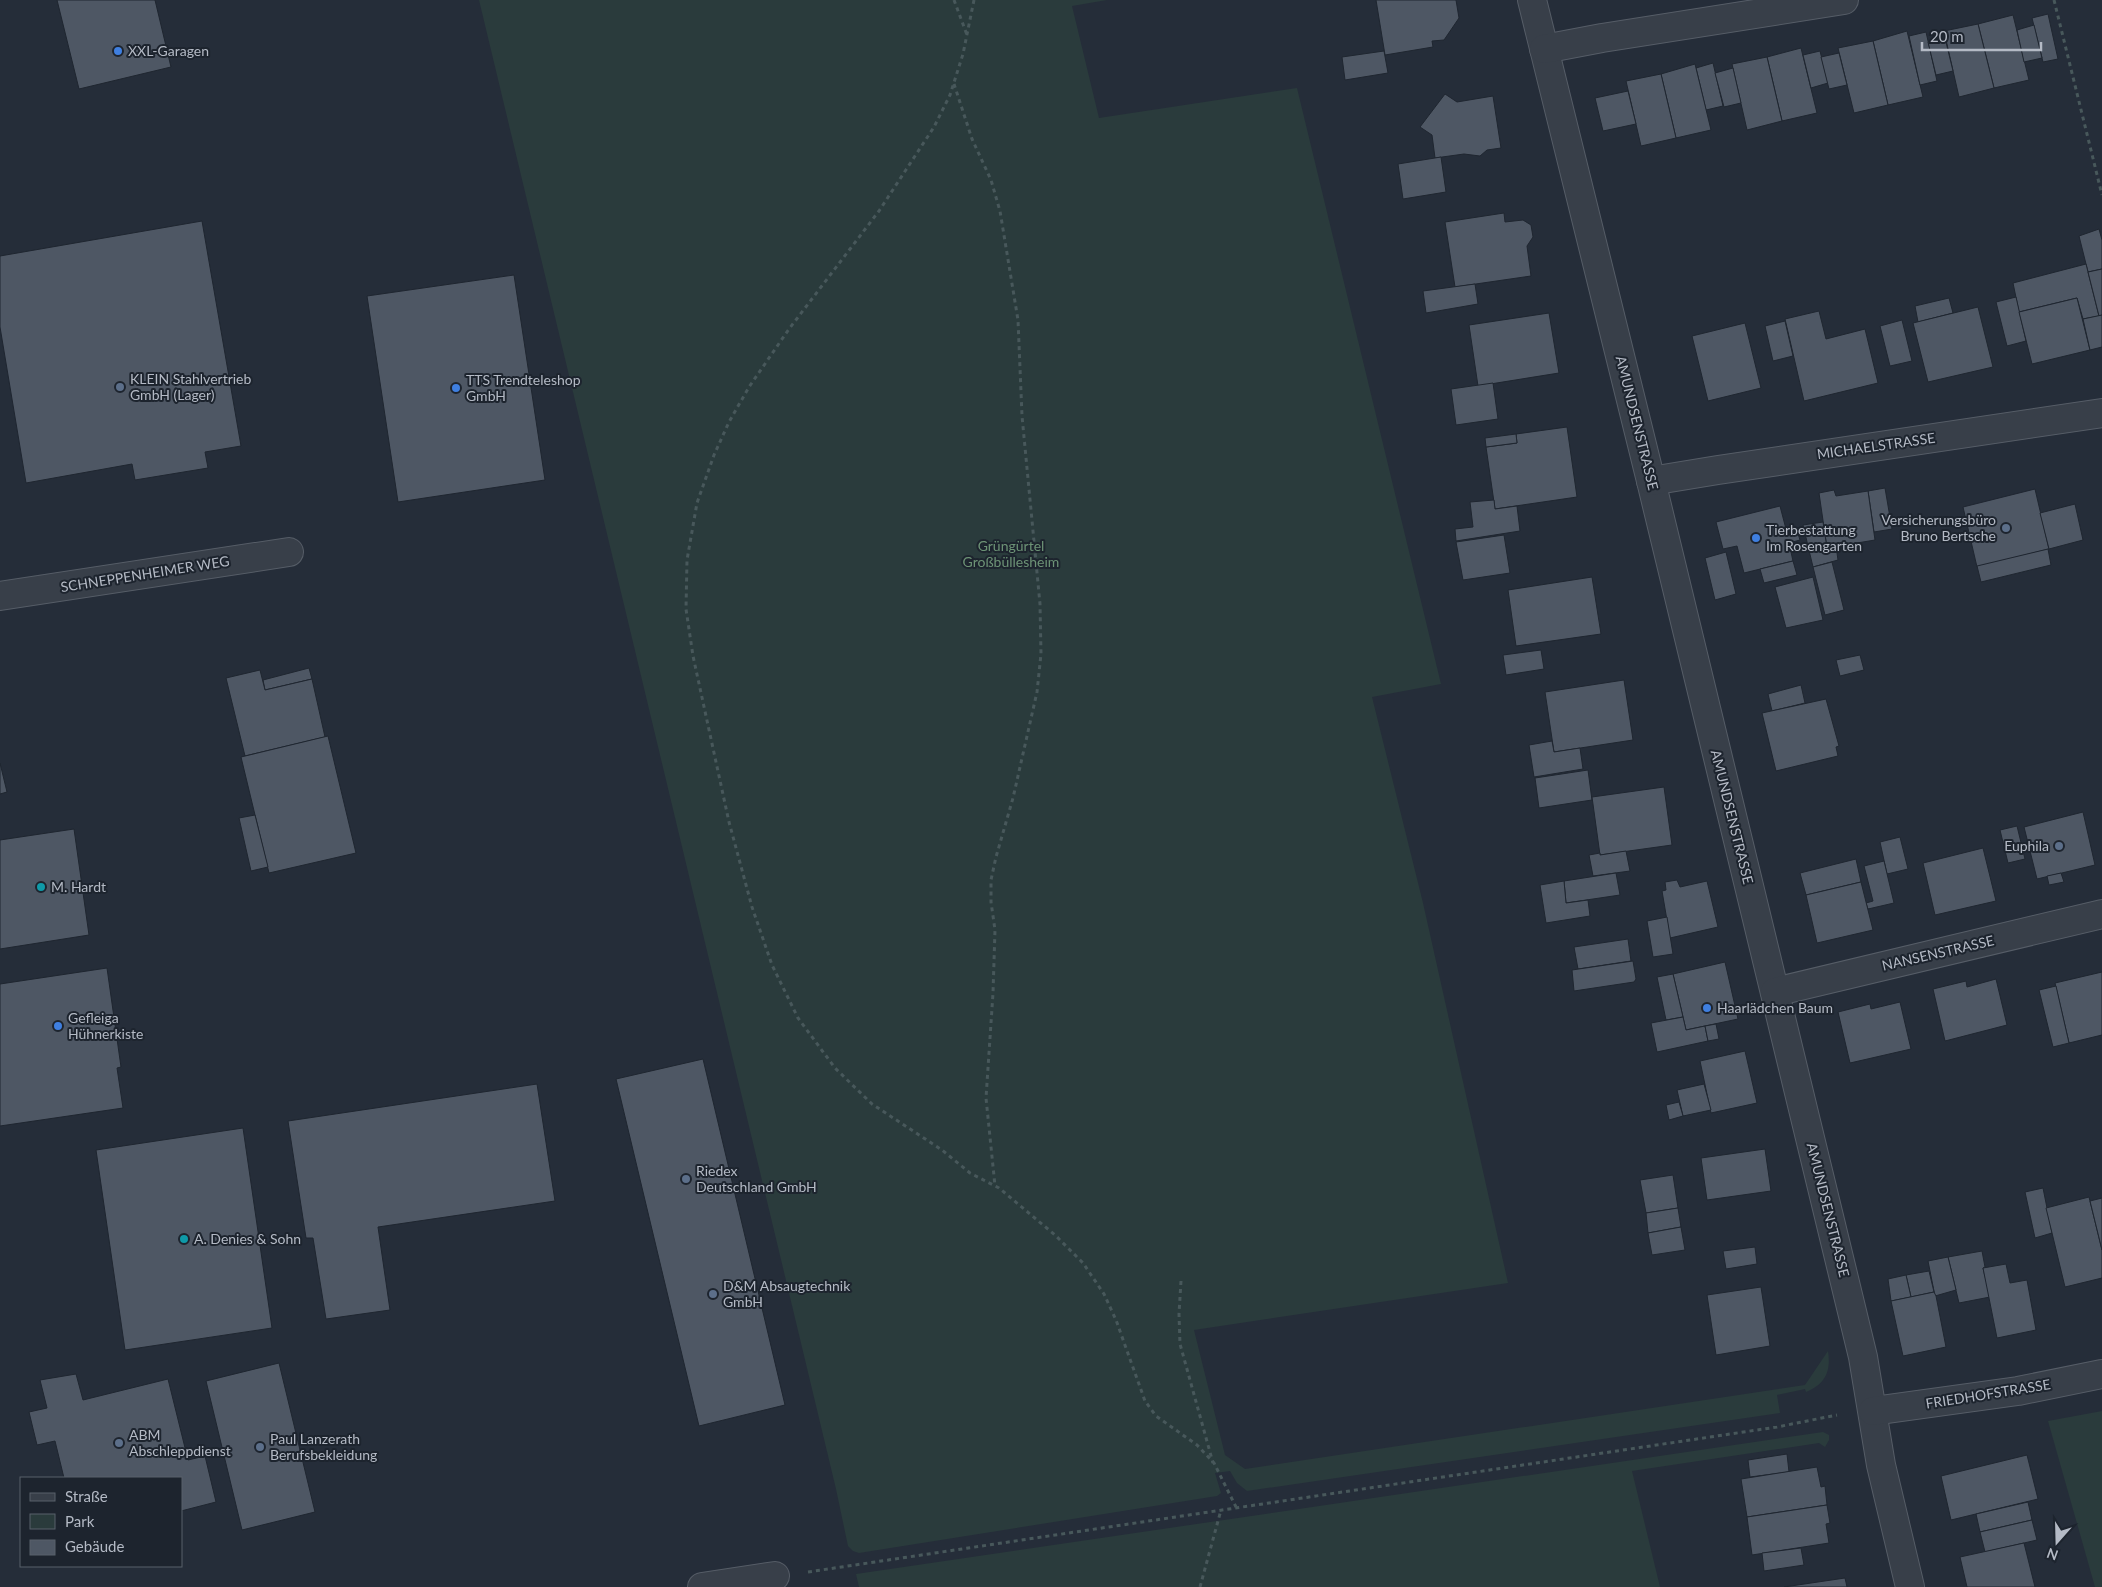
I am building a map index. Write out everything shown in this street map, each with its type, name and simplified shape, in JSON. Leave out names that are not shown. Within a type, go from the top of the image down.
[{"type":"street","name":"AMUNDSENSTRASSE","points":[[1532,0],[1651,481],[1861,1348],[1881,1465],[1910,1587]]},
{"type":"street","points":[[1544,49],[1602,38],[1844,0]]},
{"type":"street","name":"MICHAELSTRASSE","points":[[1651,481],[2102,413]]},
{"type":"street","name":"SCHNEPPENHEIMER WEG","points":[[0,596],[289,552]]},
{"type":"street","name":"NANSENSTRASSE","points":[[1775,992],[2102,914]]},
{"type":"street","name":"FRIEDHOFSTRASSE","points":[[1873,1411],[2018,1391],[2102,1374]]},
{"type":"street","points":[[702,1587],[775,1576]]},
{"type":"path","points":[[954,0],[967,36]]},
{"type":"path","points":[[974,0],[967,36],[954,83],[934,127],[879,211],[789,329],[749,387],[729,422],[705,478],[697,504],[687,560],[686,609],[693,656],[729,822],[752,907],[772,966],[793,1009],[835,1068],[872,1104],[942,1150],[970,1173],[995,1186],[1049,1229],[1082,1263],[1104,1294],[1116,1320],[1145,1401],[1156,1416],[1172,1430],[1197,1445],[1214,1463]]},
{"type":"path","points":[[2054,0],[2102,195]]},
{"type":"path","points":[[954,83],[972,139],[991,180],[1000,210],[1018,320],[1022,416],[1040,604],[1041,644],[1037,692],[1026,744],[991,880],[991,902],[995,930],[986,1098],[995,1186]]},
{"type":"path","points":[[1181,1281],[1180,1344],[1214,1463],[1236,1507]]},
{"type":"path","points":[[775,1576],[1777,1427],[1828,1416],[1873,1411]]},
{"type":"path","points":[[1200,1587],[1221,1510]]},
{"type":"green space","name":"Grüngürtel Großbüllesheim","points":[[479,0],[1107,0],[1072,6],[1099,118],[1297,88],[1441,684],[1372,697],[1423,903],[1508,1283],[1194,1330],[1225,1455],[1245,1469],[1805,1385],[1828,1351],[1828,1371],[1823,1381],[1806,1392],[1805,1389],[1777,1395],[1780,1413],[1247,1491],[1237,1483],[1230,1471],[1215,1473],[1221,1493],[1217,1496],[859,1553],[853,1551],[848,1546],[836,1489]]},
{"type":"green space","points":[[2102,1411],[2102,1587],[2095,1587],[2048,1421]]},
{"type":"green space","points":[[1823,1432],[1829,1435],[1829,1440],[1825,1447],[1819,1443],[1632,1471],[1660,1587],[859,1587],[856,1574]]},
{"type":"building","name":"XXL-Garagen","points":[[57,0],[155,0],[171,67],[79,89]]},
{"type":"building","points":[[1376,0],[1456,0],[1459,18],[1444,40],[1432,41],[1433,47],[1385,55]]},
{"type":"building","points":[[2048,14],[2058,59],[2043,62],[2032,18]]},
{"type":"building","points":[[2013,15],[2029,80],[1994,88],[1978,24]]},
{"type":"building","points":[[1978,24],[1994,88],[1959,97],[1944,31]]},
{"type":"building","points":[[2034,25],[2042,58],[2024,62],[2017,30]]},
{"type":"building","points":[[1907,31],[1923,97],[1888,105],[1873,41]]},
{"type":"building","points":[[1926,32],[1937,81],[1920,85],[1909,36]]},
{"type":"building","points":[[1945,38],[1953,71],[1936,75],[1928,42]]},
{"type":"building","points":[[1873,41],[1888,105],[1854,113],[1838,48]]},
{"type":"building","points":[[1801,48],[1817,113],[1782,121],[1767,57]]},
{"type":"building","points":[[1384,51],[1388,73],[1345,80],[1342,57]]},
{"type":"building","points":[[1820,51],[1828,83],[1811,88],[1803,55]]},
{"type":"building","points":[[1839,53],[1847,85],[1829,89],[1821,57]]},
{"type":"building","points":[[1767,57],[1782,121],[1747,130],[1732,64]]},
{"type":"building","points":[[1713,63],[1723,106],[1706,110],[1696,68]]},
{"type":"building","points":[[1695,64],[1711,130],[1676,138],[1661,74]]},
{"type":"building","points":[[1733,68],[1741,103],[1724,107],[1715,73]]},
{"type":"building","points":[[1661,74],[1676,138],[1641,146],[1626,81]]},
{"type":"building","points":[[1628,91],[1636,124],[1603,131],[1595,98]]},
{"type":"building","points":[[1445,94],[1457,102],[1493,96],[1501,148],[1487,150],[1480,156],[1464,154],[1435,158],[1432,135],[1420,127]]},
{"type":"building","points":[[1441,157],[1446,192],[1403,199],[1398,164]]},
{"type":"building","points":[[1504,213],[1505,222],[1523,220],[1531,225],[1533,237],[1527,246],[1531,276],[1455,287],[1445,222]]},
{"type":"building","name":"KLEIN Stahlvertrieb GmbH (Lager)","points":[[202,221],[241,446],[205,452],[208,468],[135,480],[132,464],[26,483],[0,327],[0,256]]},
{"type":"building","points":[[2099,229],[2102,240],[2102,269],[2088,272],[2079,236]]},
{"type":"building","points":[[2086,264],[2099,316],[2083,319],[2077,298],[2019,312],[2013,283]]},
{"type":"building","points":[[2102,269],[2102,315],[2099,316],[2088,272]]},
{"type":"building","name":"TTS Trendteleshop GmbH","points":[[514,275],[545,480],[398,502],[367,296]]},
{"type":"building","points":[[1475,284],[1478,304],[1426,313],[1423,291]]},
{"type":"building","points":[[2016,297],[2026,341],[2007,346],[1996,302]]},
{"type":"building","points":[[1949,298],[1953,313],[1918,322],[1915,306]]},
{"type":"building","points":[[2077,298],[2090,350],[2032,364],[2019,312]]},
{"type":"building","points":[[1978,307],[1993,367],[1928,382],[1913,323]]},
{"type":"building","points":[[1819,311],[1826,339],[1865,329],[1878,383],[1804,401],[1785,319]]},
{"type":"building","points":[[1549,313],[1559,373],[1478,386],[1469,325]]},
{"type":"building","points":[[2102,315],[2102,347],[2090,350],[2083,319]]},
{"type":"building","points":[[1902,320],[1912,361],[1890,366],[1880,326]]},
{"type":"building","points":[[1785,321],[1793,356],[1773,361],[1765,326]]},
{"type":"building","points":[[1745,323],[1761,388],[1708,401],[1692,336]]},
{"type":"building","points":[[1493,383],[1498,419],[1456,425],[1451,389]]},
{"type":"building","points":[[1567,427],[1577,497],[1495,509],[1486,447],[1517,443],[1516,434]]},
{"type":"building","points":[[1516,434],[1517,443],[1486,447],[1485,438]]},
{"type":"building","points":[[1885,488],[1892,529],[1874,532],[1868,491]]},
{"type":"building","points":[[2035,489],[2049,549],[1977,567],[1963,507]]},
{"type":"building","points":[[1834,490],[1836,496],[1868,491],[1875,540],[1827,548],[1819,493]]},
{"type":"building","points":[[1494,500],[1495,509],[1517,506],[1520,531],[1456,541],[1455,529],[1473,527],[1470,502]]},
{"type":"building","points":[[2075,504],[2083,540],[2049,549],[2040,513]]},
{"type":"building","points":[[1780,506],[1786,529],[1796,527],[1800,540],[1789,543],[1793,561],[1744,573],[1737,546],[1723,549],[1716,522]]},
{"type":"building","points":[[1823,522],[1827,548],[1836,546],[1838,560],[1813,567],[1803,525]]},
{"type":"building","points":[[1504,535],[1510,573],[1463,580],[1456,542]]},
{"type":"building","points":[[2048,549],[2051,565],[1981,582],[1977,566]]},
{"type":"building","points":[[1726,552],[1736,594],[1715,600],[1705,558]]},
{"type":"building","points":[[1793,561],[1797,575],[1764,583],[1760,569]]},
{"type":"building","points":[[1832,562],[1844,610],[1825,615],[1813,567]]},
{"type":"building","points":[[1592,577],[1601,634],[1516,646],[1508,590]]},
{"type":"building","points":[[1813,577],[1823,620],[1786,628],[1775,587]]},
{"type":"building","points":[[1541,650],[1544,669],[1506,675],[1503,655]]},
{"type":"building","points":[[1860,655],[1864,670],[1840,676],[1836,660]]},
{"type":"building","points":[[309,668],[312,679],[265,690],[263,680]]},
{"type":"building","points":[[260,670],[265,690],[312,679],[325,737],[245,756],[226,678]]},
{"type":"building","points":[[1624,680],[1633,740],[1554,752],[1545,692]]},
{"type":"building","points":[[1801,685],[1805,703],[1772,711],[1768,694]]},
{"type":"building","points":[[1826,699],[1839,746],[1836,747],[1838,756],[1776,771],[1762,713]]},
{"type":"building","points":[[328,736],[356,853],[269,873],[241,757]]},
{"type":"building","points":[[1552,741],[1554,752],[1580,748],[1583,769],[1534,777],[1529,745]]},
{"type":"building","points":[[0,763],[7,792],[0,794]]},
{"type":"building","points":[[1588,770],[1592,800],[1539,808],[1535,778]]},
{"type":"building","points":[[1664,787],[1672,845],[1600,855],[1592,797]]},
{"type":"building","points":[[2083,812],[2095,865],[2037,879],[2024,827]]},
{"type":"building","points":[[255,815],[268,867],[251,871],[239,818]]},
{"type":"building","points":[[2017,826],[2025,859],[2008,863],[2000,830]]},
{"type":"building","name":"M. Hardt","points":[[74,829],[89,935],[0,949],[0,840]]},
{"type":"building","points":[[1900,837],[1908,869],[1887,874],[1880,842]]},
{"type":"building","points":[[1983,848],[1996,901],[1935,915],[1923,863]]},
{"type":"building","points":[[1626,851],[1630,871],[1593,876],[1589,855]]},
{"type":"building","points":[[1856,859],[1861,882],[1806,895],[1800,873]]},
{"type":"building","points":[[1884,861],[1894,903],[1868,909],[1866,903],[1873,901],[1864,866]]},
{"type":"building","points":[[1616,873],[1620,895],[1566,903],[1564,881]]},
{"type":"building","points":[[2061,873],[2064,882],[2049,885],[2047,876]]},
{"type":"building","points":[[1677,880],[1680,887],[1707,881],[1718,927],[1670,938],[1662,891],[1666,890],[1665,882]]},
{"type":"building","points":[[1564,881],[1566,903],[1588,900],[1590,916],[1546,923],[1540,885]]},
{"type":"building","points":[[1861,882],[1873,930],[1817,943],[1806,895]]},
{"type":"building","points":[[1667,917],[1673,954],[1653,957],[1647,921]]},
{"type":"building","points":[[1628,939],[1631,961],[1578,969],[1574,947]]},
{"type":"building","points":[[1633,961],[1636,979],[1634,982],[1574,991],[1572,970]]},
{"type":"building","points":[[1725,962],[1738,1019],[1686,1030],[1673,974]]},
{"type":"building","name":"Gefleiga Hühnerkiste","points":[[107,968],[121,1067],[117,1068],[123,1108],[0,1126],[0,984]]},
{"type":"building","points":[[2102,972],[2102,1035],[2069,1043],[2055,983]]},
{"type":"building","points":[[1673,974],[1683,1017],[1666,1020],[1657,977]]},
{"type":"building","points":[[1996,979],[2007,1025],[1945,1041],[1933,989],[1966,981],[1967,987]]},
{"type":"building","points":[[2056,986],[2069,1043],[2053,1047],[2039,990]]},
{"type":"building","points":[[1900,1002],[1911,1049],[1850,1063],[1838,1012],[1870,1004],[1871,1009]]},
{"type":"building","points":[[1683,1017],[1686,1030],[1705,1026],[1708,1041],[1657,1052],[1651,1023]]},
{"type":"building","points":[[1716,1024],[1719,1039],[1708,1041],[1705,1026]]},
{"type":"building","points":[[1745,1051],[1757,1103],[1711,1113],[1700,1061]]},
{"type":"building","points":[[703,1059],[785,1405],[699,1426],[616,1079]]},
{"type":"building","points":[[537,1084],[555,1201],[378,1227],[390,1310],[326,1319],[313,1238],[306,1238],[288,1121]]},
{"type":"building","points":[[1704,1084],[1711,1110],[1683,1116],[1677,1090]]},
{"type":"building","points":[[1679,1102],[1683,1116],[1669,1120],[1666,1105]]},
{"type":"building","name":"A. Denies & Sohn","points":[[243,1128],[272,1328],[125,1350],[96,1150]]},
{"type":"building","points":[[1765,1149],[1771,1191],[1707,1200],[1701,1158]]},
{"type":"building","points":[[1673,1175],[1678,1208],[1646,1213],[1640,1180]]},
{"type":"building","points":[[2043,1188],[2052,1233],[2035,1238],[2025,1192]]},
{"type":"building","points":[[2089,1197],[2102,1250],[2102,1278],[2065,1287],[2046,1208]]},
{"type":"building","points":[[2102,1198],[2102,1250],[2090,1201]]},
{"type":"building","points":[[1678,1208],[1681,1227],[1648,1233],[1646,1213]]},
{"type":"building","points":[[1681,1227],[1685,1250],[1652,1255],[1648,1233]]},
{"type":"building","points":[[1755,1247],[1757,1264],[1726,1269],[1723,1251]]},
{"type":"building","points":[[1982,1251],[1985,1267],[1983,1268],[1990,1297],[1959,1303],[1948,1257]]},
{"type":"building","points":[[1948,1257],[1956,1290],[1935,1296],[1928,1261]]},
{"type":"building","points":[[2006,1264],[2010,1283],[2027,1280],[2036,1330],[1997,1338],[1983,1268]]},
{"type":"building","points":[[1929,1271],[1934,1292],[1911,1297],[1906,1275]]},
{"type":"building","points":[[1906,1275],[1911,1297],[1891,1301],[1888,1279]]},
{"type":"building","points":[[1761,1287],[1770,1346],[1716,1355],[1707,1295]]},
{"type":"building","points":[[1934,1292],[1946,1347],[1903,1356],[1891,1301]]},
{"type":"building","name":"Paul Lanzerath Berufsbekleidung","points":[[279,1363],[315,1512],[242,1530],[206,1381]]},
{"type":"building","name":"ABM Abschleppdienst","points":[[76,1374],[83,1400],[168,1379],[188,1460],[205,1456],[216,1502],[182,1511],[182,1477],[64,1477],[55,1441],[37,1445],[29,1412],[47,1408],[40,1380]]},
{"type":"building","points":[[1787,1454],[1789,1472],[1750,1477],[1748,1460]]},
{"type":"building","points":[[2027,1455],[2038,1499],[1951,1520],[1941,1476]]},
{"type":"building","points":[[1817,1467],[1821,1487],[1825,1486],[1827,1505],[1747,1517],[1741,1479]]},
{"type":"building","points":[[2028,1502],[2032,1520],[1980,1532],[1976,1514]]},
{"type":"building","points":[[1827,1505],[1830,1523],[1826,1524],[1829,1543],[1752,1555],[1747,1517]]},
{"type":"building","points":[[2032,1520],[2037,1540],[1985,1552],[1980,1532]]},
{"type":"building","points":[[2024,1543],[2035,1587],[1967,1587],[1960,1557]]},
{"type":"building","points":[[1801,1548],[1804,1565],[1764,1571],[1762,1553]]},
{"type":"building","points":[[1845,1578],[1847,1587],[1784,1587]]},
{"type":"place","name":"XXL-Garagen","points":[[118,51]]},
{"type":"place","name":"KLEIN Stahlvertrieb GmbH (Lager)","points":[[120,387]]},
{"type":"place","name":"TTS Trendteleshop GmbH","points":[[456,388]]},
{"type":"place","name":"Versicherungsbüro Bruno Bertsche","points":[[2006,528]]},
{"type":"place","name":"Tierbestattung Im Rosengarten","points":[[1756,538]]},
{"type":"place","name":"Euphila","points":[[2059,846]]},
{"type":"place","name":"M. Hardt","points":[[41,887]]},
{"type":"place","name":"Haarlädchen Baum","points":[[1707,1008]]},
{"type":"place","name":"Gefleiga Hühnerkiste","points":[[58,1026]]},
{"type":"place","name":"Riedex Deutschland GmbH","points":[[686,1179]]},
{"type":"place","name":"A. Denies & Sohn","points":[[184,1239]]},
{"type":"place","name":"D&M Absaugtechnik GmbH","points":[[713,1294]]},
{"type":"place","name":"ABM Abschleppdienst","points":[[119,1443]]},
{"type":"place","name":"Paul Lanzerath Berufsbekleidung","points":[[260,1447]]}]
